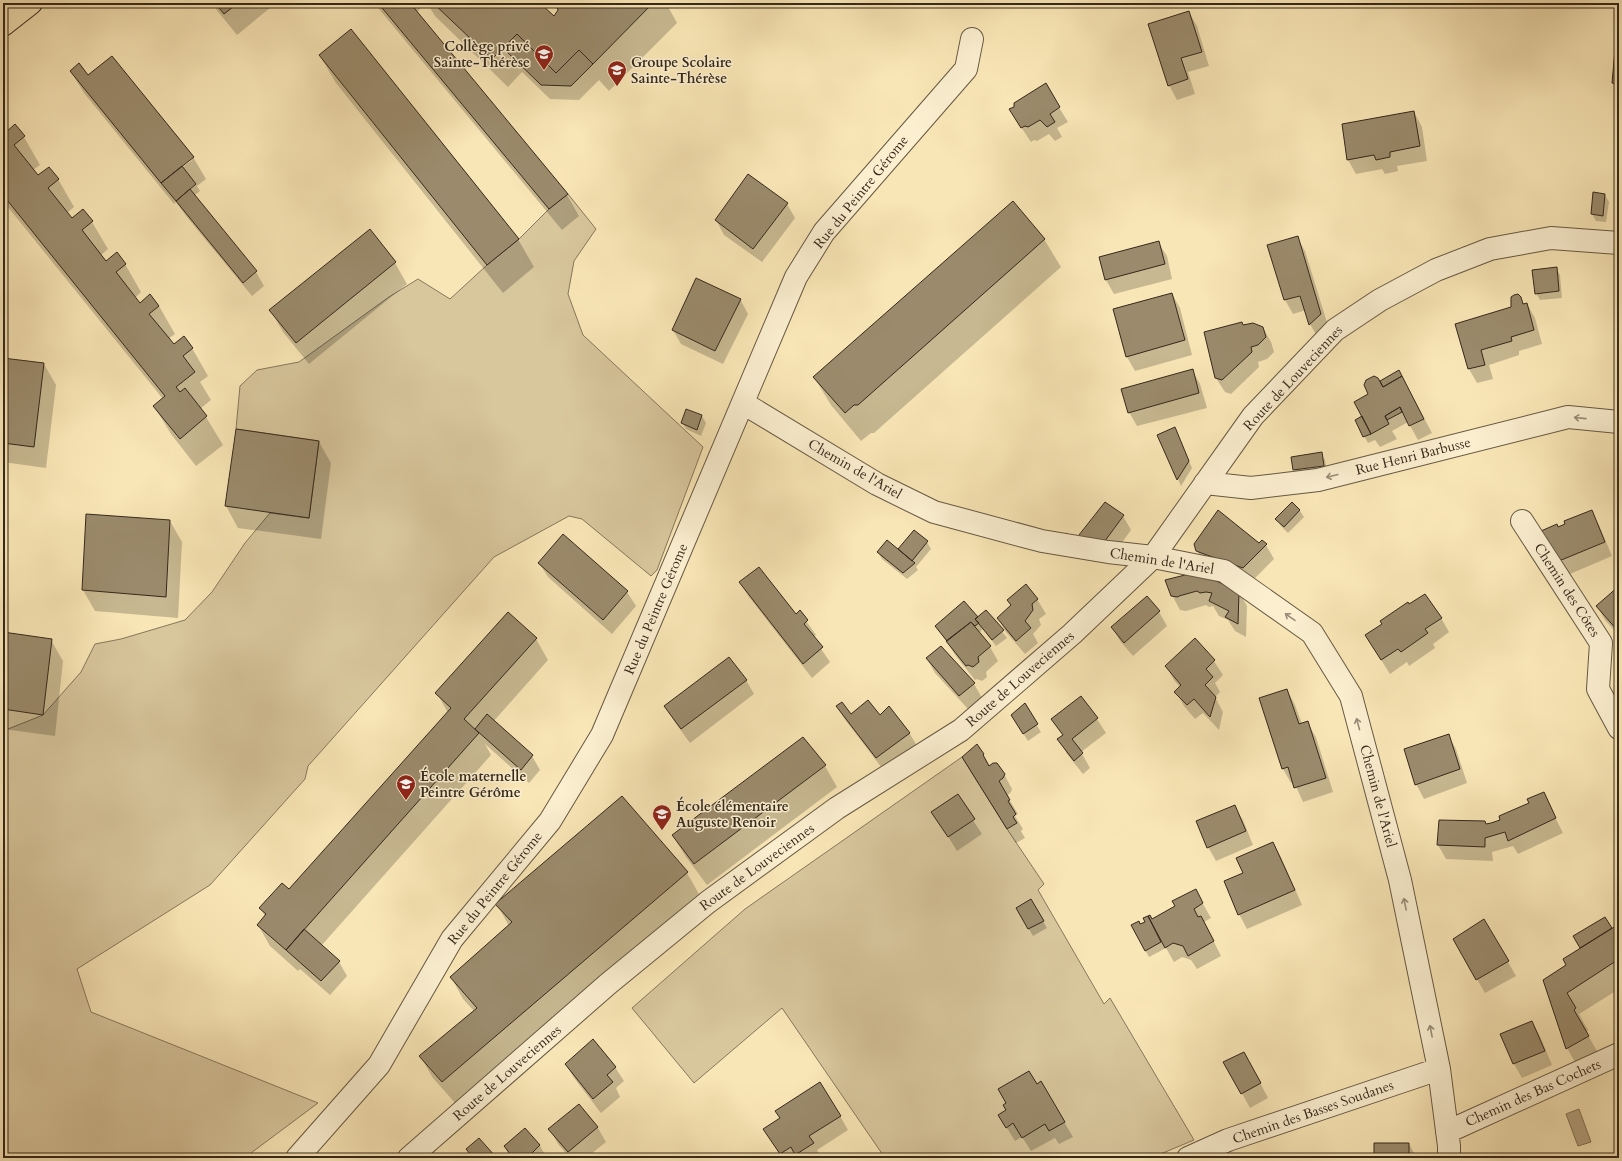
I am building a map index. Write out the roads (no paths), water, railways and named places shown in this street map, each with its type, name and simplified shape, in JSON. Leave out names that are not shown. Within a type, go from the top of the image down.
[{"type":"main road","points":[[3,25],[31,3]]},
{"type":"street","name":"Rue du Peintre Gérome","points":[[298,1158],[379,1065],[452,939],[550,821],[602,735],[796,277],[820,238],[966,69],[972,39]]},
{"type":"street","name":"Route de Louveciennes","points":[[409,1158],[608,984],[708,902],[837,808],[961,730],[1072,634],[1153,557],[1253,416],[1335,330],[1380,300],[1436,270],[1490,249],[1551,238],[1619,243]]},
{"type":"street","name":"Chemin de l'Ariel","points":[[743,403],[877,484],[934,512],[1042,542],[1153,557],[1224,571],[1312,633],[1350,696],[1400,880],[1439,1069],[1448,1132],[1450,1158]]},
{"type":"street","name":"Rue Henri Barbusse","points":[[1205,483],[1251,488],[1318,480],[1568,417],[1619,422]]},
{"type":"street","name":"Chemin des Côtes","points":[[1522,521],[1601,643],[1598,689],[1619,728]]},
{"type":"street","name":"Chemin des Bas Cochets","points":[[1448,1132],[1619,1054]]},
{"type":"street","name":"Chemin des Basses Soudanes","points":[[1188,1158],[1228,1140],[1439,1069]]},
{"type":"place","name":"Collège privé Sainte-Thérèse","points":[[544,71]]},
{"type":"place","name":"Groupe Scolaire Sainte-Thérèse","points":[[617,87]]},
{"type":"place","name":"École maternelle Peintre Gérôme","points":[[406,801]]},
{"type":"place","name":"École élémentaire Auguste Renoir","points":[[662,831]]}]
